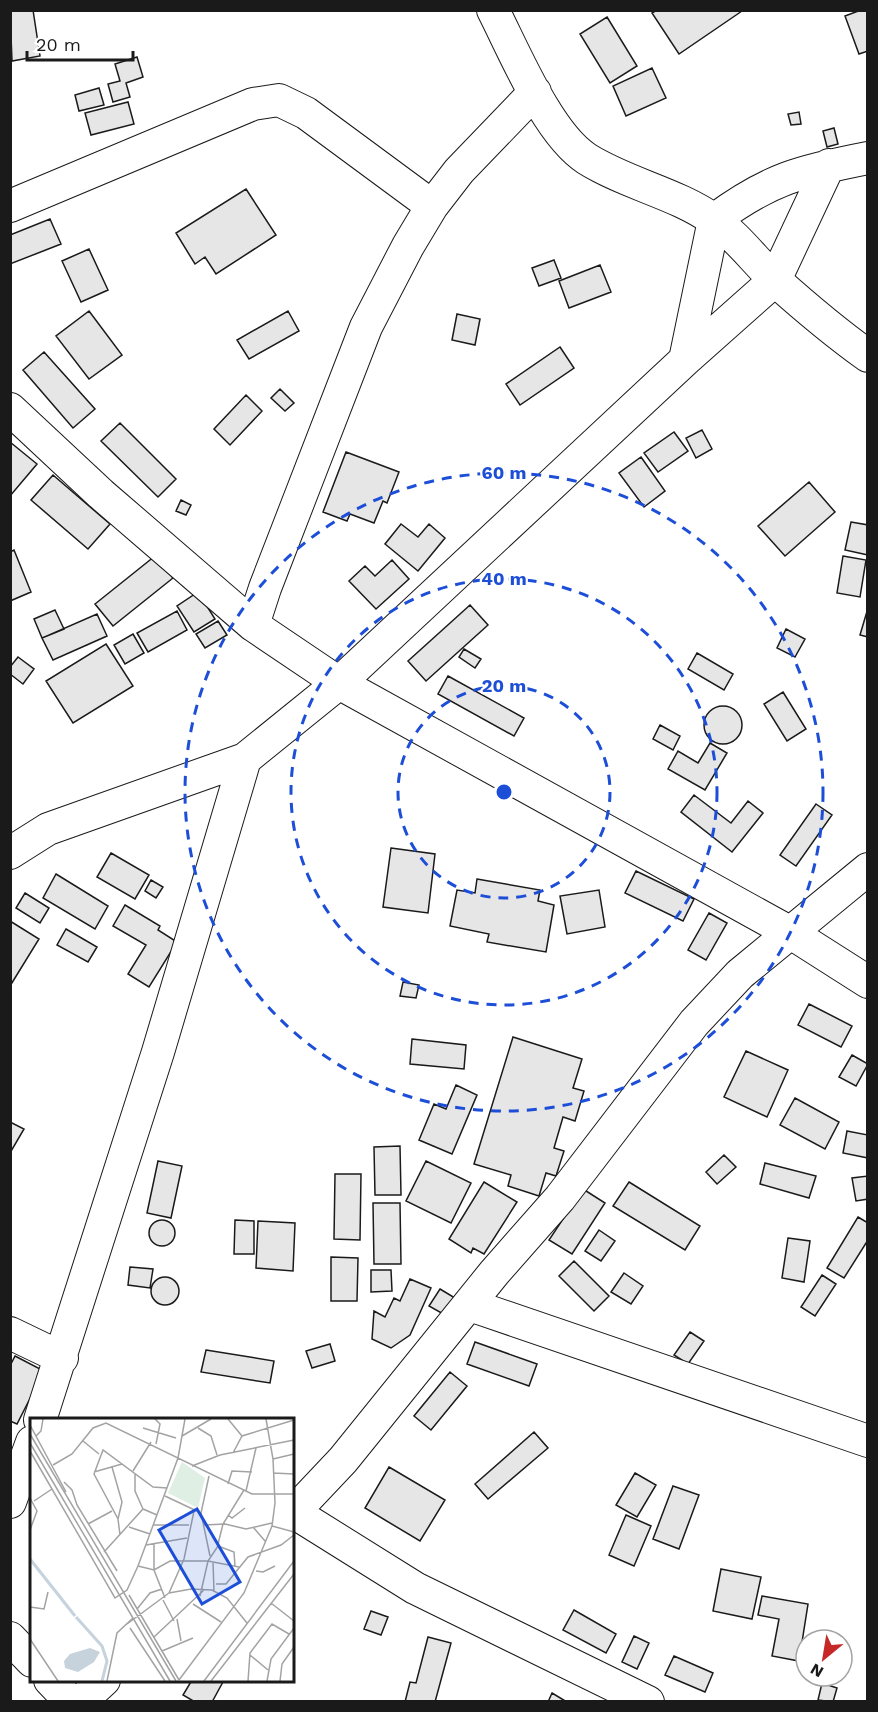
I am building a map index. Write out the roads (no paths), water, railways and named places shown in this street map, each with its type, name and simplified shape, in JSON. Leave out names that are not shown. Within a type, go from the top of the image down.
[{"type":"street","points":[[493,10],[535,92],[560,133],[586,158],[657,189],[714,220],[741,243],[775,280],[867,356]]},
{"type":"street","points":[[253,625],[265,588],[366,327],[432,206],[459,171],[535,92]]},
{"type":"street","points":[[10,206],[253,104],[279,100],[306,113],[432,206]]},
{"type":"street","points":[[685,360],[714,220],[768,184],[829,165],[867,158]]},
{"type":"street","points":[[10,853],[48,829],[244,759],[339,683],[685,360],[775,280],[829,165]]},
{"type":"street","points":[[10,409],[101,494],[253,625],[339,683],[790,933],[867,982]]},
{"type":"street","points":[[40,1418],[62,1358],[155,1063],[244,759]]},
{"type":"street","points":[[648,1701],[415,1588],[294,1514],[343,1460],[494,1274],[560,1198],[694,1023],[740,974],[867,869]]},
{"type":"street","points":[[470,1305],[867,1441]]},
{"type":"street","points":[[10,1333],[62,1358]]},
{"type":"street","points":[[10,1502],[30,1447]]},
{"type":"street","points":[[10,1638],[30,1659]]},
{"type":"street","points":[[52,1682],[71,1701]]},
{"type":"street","points":[[80,1701],[102,1682]]}]
